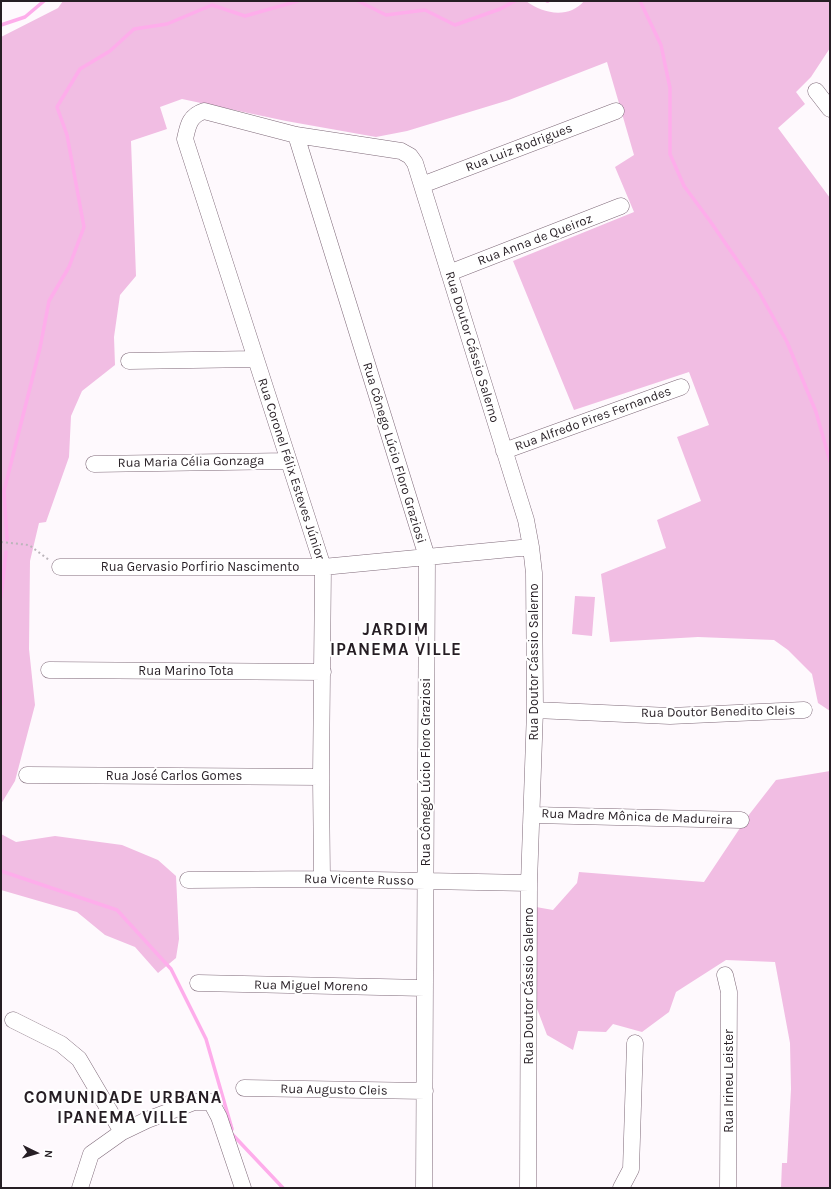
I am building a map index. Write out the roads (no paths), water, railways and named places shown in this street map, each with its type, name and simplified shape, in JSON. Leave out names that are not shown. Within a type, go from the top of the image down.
[{"type":"street","points":[[816,91],[830,109]]},
{"type":"street","name":"Rua Coronel Félix Esteves Júnior","points":[[296,135],[204,111],[196,114],[191,119],[184,140],[323,567],[321,777],[322,879]]},
{"type":"street","name":"Rua Luiz Rodrigues","points":[[422,185],[616,111]]},
{"type":"street","name":"Rua Doutor Cássio Salerno","points":[[296,135],[401,151],[410,156],[415,163],[526,520],[534,573],[535,710],[533,815],[529,883],[528,1188]]},
{"type":"street","name":"Rua Cônego Lúcio Floro Graziosi","points":[[296,135],[427,557],[424,1188]]},
{"type":"street","name":"Rua Anna de Queiroz","points":[[449,273],[621,206]]},
{"type":"street","points":[[129,361],[255,359]]},
{"type":"street","name":"Rua Alfredo Pires Fernandes","points":[[504,451],[681,387]]},
{"type":"street","name":"Rua Maria Célia Gonzaga","points":[[94,464],[288,461]]},
{"type":"street","name":"Rua Gervasio Porfirio Nascimento","points":[[60,567],[323,567],[531,547]]},
{"type":"street","name":"Rua Marino Tota","points":[[50,670],[323,672]]},
{"type":"street","name":"Rua Doutor Benedito Cleis","points":[[535,710],[670,716],[804,710]]},
{"type":"street","name":"Rua José Carlos Gomes","points":[[26,775],[321,777]]},
{"type":"street","name":"Rua Madre Mônica de Madureira","points":[[533,815],[741,820]]},
{"type":"street","name":"Rua Vicente Russo","points":[[188,880],[322,879],[529,883]]},
{"type":"street","name":"Rua Irineu Leister","points":[[725,975],[729,992],[728,1188]]},
{"type":"street","name":"Rua Miguel Moreno","points":[[198,983],[425,988]]},
{"type":"street","points":[[13,1020],[61,1044],[79,1059],[122,1132]]},
{"type":"street","points":[[621,1188],[631,1170],[635,1043]]},
{"type":"street","name":"Rua Augusto Cleis","points":[[244,1088],[425,1091]]},
{"type":"street","points":[[80,1188],[91,1154],[122,1132],[194,1102],[211,1102],[219,1117],[243,1188]]},
{"type":"waterway","points":[[1,25],[25,17],[44,1]]},
{"type":"waterway","points":[[7,540],[4,491],[40,348],[49,301],[69,267],[84,227],[67,135],[57,107],[80,69],[110,51],[134,29],[167,24],[212,5],[245,16],[298,1]]},
{"type":"waterway","points":[[358,1],[386,15],[425,10],[455,25],[500,9],[515,1]]},
{"type":"waterway","points":[[640,1],[661,45],[670,88],[670,154],[684,186],[759,292],[787,342],[816,412],[830,461]]},
{"type":"waterway","points":[[1,597],[6,552]]},
{"type":"waterway","points":[[1,690],[1,704]]},
{"type":"waterway","points":[[1,871],[117,910],[171,969],[206,1039],[232,1129]]},
{"type":"waterway","points":[[233,1135],[283,1188]]},
{"type":"district","name":"JARDIM IPANEMA VILLE","points":[[396,640]]},
{"type":"district","name":"COMUNIDADE URBANA IPANEMA VILLE","points":[[123,1108]]}]
